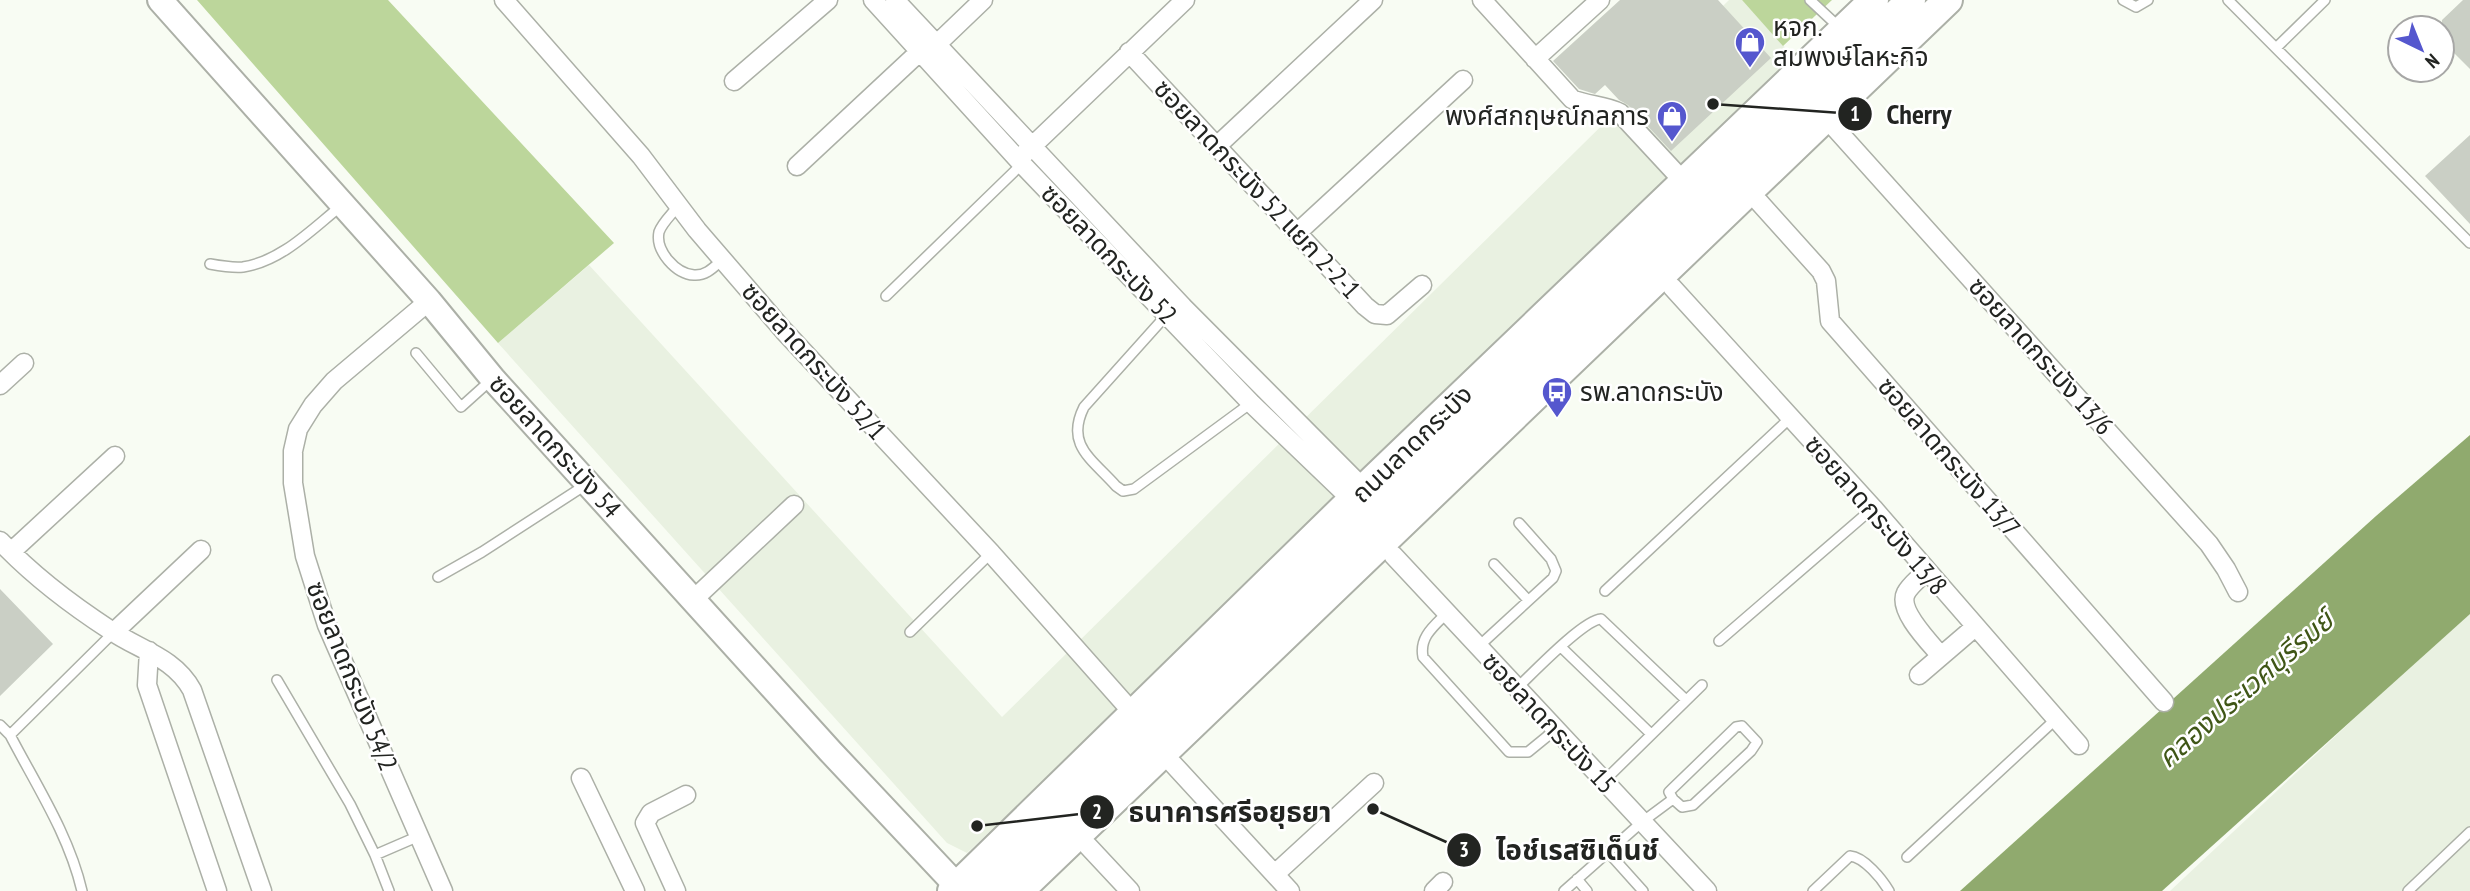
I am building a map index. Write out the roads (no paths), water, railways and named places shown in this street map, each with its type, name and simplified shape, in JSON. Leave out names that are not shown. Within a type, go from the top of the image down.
[{"type":"main road","name":"ซอยลาดกระบัง 54","points":[[160,0],[429,301],[493,379],[957,889]]},
{"type":"main road","name":"ถนนลาดกระบัง","points":[[957,889],[1133,713],[1874,0]]},
{"type":"main road","points":[[985,891],[1912,0]]},
{"type":"main road","points":[[1019,891],[1948,0]]},
{"type":"main road","points":[[1041,891],[1969,0]]},
{"type":"street","name":"ซอยลาดกระบัง 52/1","points":[[504,0],[641,156],[722,260],[793,341],[991,553],[1133,713]]},
{"type":"street","points":[[734,81],[828,0]]},
{"type":"street","name":"ซอยลาดกระบัง 52","points":[[873,0],[1031,146],[1176,311],[1251,403],[1359,495]]},
{"type":"street","name":"ซอยลาดกระบัง 52","points":[[894,0],[928,49],[1022,163],[1176,311],[1268,393],[1359,495]]},
{"type":"street","points":[[797,166],[915,56],[928,49],[983,0]]},
{"type":"street","points":[[1022,163],[1024,153],[1031,146],[1185,0]]},
{"type":"street","points":[[1218,145],[1373,0]]},
{"type":"street","points":[[1482,0],[1572,99],[1620,113],[1684,182]]},
{"type":"street","points":[[1535,59],[1600,0]]},
{"type":"street","name":"ซอยลาดกระบัง 52 แยก 2-2-1","points":[[1129,52],[1375,314],[1387,315],[1422,285]]},
{"type":"street","points":[[1297,233],[1463,80]]},
{"type":"street","name":"ซอยลาดกระบัง 13/6","points":[[1835,128],[2209,544],[2227,569],[2238,592]]},
{"type":"street","name":"ซอยลาดกระบัง 13/7","points":[[1759,202],[1821,271],[1826,281],[1830,321],[2164,702]]},
{"type":"street","name":"ซอยลาดกระบัง 13/8","points":[[1672,288],[1872,508],[2079,745]]},
{"type":"street","name":"ซอยลาดกระบัง 54/2","points":[[429,301],[334,381],[313,405],[298,429],[293,451],[293,483],[305,556],[327,625],[443,891]]},
{"type":"street","points":[[0,384],[24,363]]},
{"type":"street","points":[[115,456],[6,547],[45,584],[113,633],[173,666],[186,680],[192,690],[262,891]]},
{"type":"street","points":[[694,598],[794,505]]},
{"type":"street","points":[[113,633],[201,550]]},
{"type":"street","name":"ซอยลาดกระบัง 15","points":[[1392,555],[1707,891]]},
{"type":"street","points":[[1926,571],[1906,594],[1904,602],[1913,621],[1941,656]]},
{"type":"street","points":[[1919,676],[1975,627]]},
{"type":"street","points":[[149,651],[147,685],[217,891]]},
{"type":"street","points":[[1173,764],[1289,890]]},
{"type":"street","points":[[581,778],[635,891]]},
{"type":"street","points":[[1275,874],[1374,783]]},
{"type":"street","points":[[676,891],[645,822],[650,813],[686,795]]},
{"type":"street","points":[[1088,846],[1130,891]]},
{"type":"lane","points":[[1810,0],[1842,30]]},
{"type":"lane","points":[[2123,0],[2136,7],[2148,0]]},
{"type":"lane","points":[[2228,0],[2470,243]]},
{"type":"lane","points":[[2276,48],[2325,0]]},
{"type":"lane","points":[[886,296],[1022,163]]},
{"type":"lane","points":[[210,264],[240,268],[265,262],[289,247],[342,205]]},
{"type":"lane","points":[[678,206],[660,229],[659,238],[670,263],[683,273],[695,276],[707,273],[722,260]]},
{"type":"lane","points":[[1176,311],[1162,320],[1084,407],[1078,419],[1077,443],[1115,486],[1123,491],[1134,489],[1268,393]]},
{"type":"lane","points":[[416,353],[461,407],[493,379]]},
{"type":"lane","points":[[1605,591],[1790,418]]},
{"type":"lane","points":[[438,577],[482,552],[588,483]]},
{"type":"lane","points":[[1719,641],[1872,508]]},
{"type":"lane","points":[[1478,647],[1553,578],[1556,571],[1551,559],[1519,523]]},
{"type":"lane","points":[[910,632],[991,553]]},
{"type":"lane","points":[[1494,564],[1528,600]]},
{"type":"lane","points":[[1447,613],[1425,635],[1423,657],[1509,752],[1528,752],[1555,730]]},
{"type":"lane","points":[[1517,688],[1595,619],[1601,619],[1686,700]]},
{"type":"lane","points":[[10,735],[113,633]]},
{"type":"lane","points":[[1561,647],[1651,734]]},
{"type":"lane","points":[[277,680],[344,792],[375,855],[389,891]]},
{"type":"lane","points":[[1603,782],[1702,685]]},
{"type":"lane","points":[[1907,857],[2056,719]]},
{"type":"lane","points":[[0,725],[10,735],[75,861],[82,891]]},
{"type":"lane","points":[[1742,726],[1758,742],[1693,805],[1682,807],[1673,799],[1669,792],[1736,727],[1742,726]]},
{"type":"lane","points":[[1564,891],[1642,822],[1673,799]]},
{"type":"lane","points":[[2408,891],[2470,832]]},
{"type":"lane","points":[[375,855],[419,836]]},
{"type":"lane","points":[[1608,852],[1643,891]]},
{"type":"lane","points":[[1813,891],[1850,856],[1857,857],[1878,876],[1889,891]]},
{"type":"lane","points":[[1577,879],[1587,891]]},
{"type":"water","name":"คลองประเวศบุรีรมย์","points":[[2470,435],[2470,614],[2162,891],[1960,891],[2376,516]]},
{"type":"place","name":"หจก. สมพงษ์โลหะกิจ","points":[[1750,69]]},
{"type":"place","name":"Cherry","points":[[1713,104]]},
{"type":"place","name":"พงศ์สกฤษณ์กลการ","points":[[1672,143]]},
{"type":"place","name":"รพ.ลาดกระบัง","points":[[1557,419]]},
{"type":"place","name":"ไอช์เรสซิเด็นช์","points":[[1373,809]]},
{"type":"place","name":"ธนาคารศรีอยุธยา","points":[[977,826]]}]
